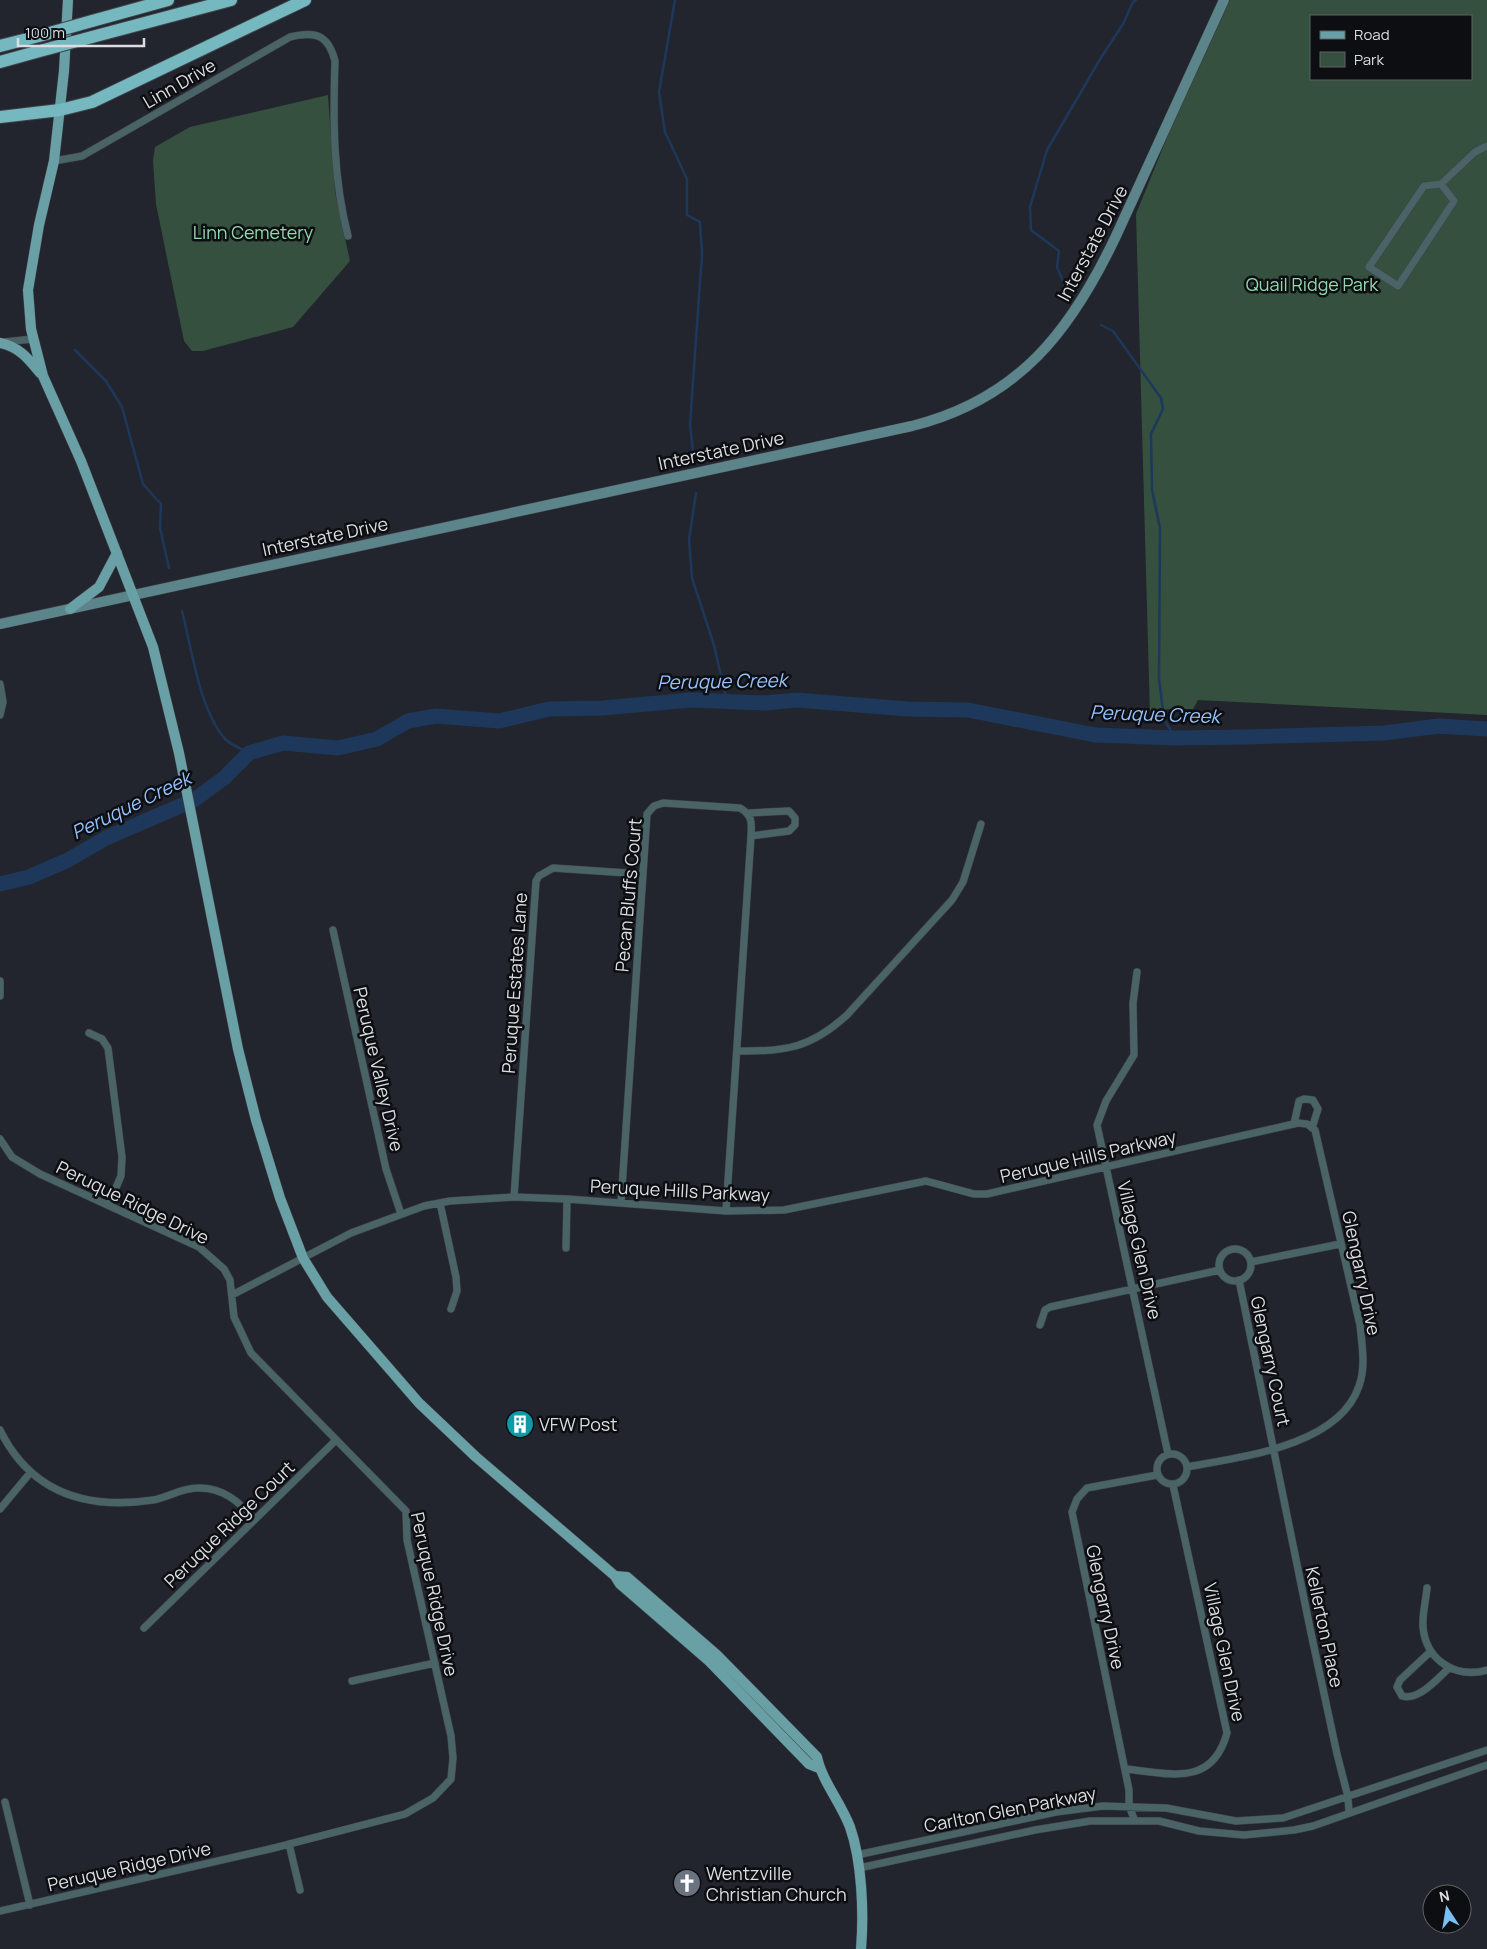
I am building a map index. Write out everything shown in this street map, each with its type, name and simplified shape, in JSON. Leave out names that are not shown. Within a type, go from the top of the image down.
[{"type":"highway","points":[[0,46],[168,0]]},
{"type":"highway","points":[[0,62],[231,0]]},
{"type":"highway","points":[[0,117],[60,110],[92,102],[305,0]]},
{"type":"main road","points":[[68,0],[60,110],[54,161],[38,225],[28,290],[28,309],[33,339],[43,376],[81,461],[153,647],[179,753],[238,1049],[256,1120],[280,1198],[304,1258],[327,1297],[419,1403],[476,1457],[615,1576],[620,1584],[709,1661],[809,1764],[819,1768],[837,1798],[850,1828],[857,1855],[862,1932],[861,1949]]},
{"type":"main road","name":"Interstate Drive","points":[[0,624],[912,426],[942,417],[979,400],[1011,380],[1038,357],[1077,308],[1102,266],[1120,229],[1224,0]]},
{"type":"main road","points":[[0,343],[13,346],[20,351],[43,376]]},
{"type":"main road","points":[[70,609],[99,587],[117,553]]},
{"type":"street","name":"Linn Drive","points":[[54,161],[82,156],[290,36],[307,33],[319,36],[332,51],[335,61],[334,157],[339,202],[348,236]]},
{"type":"street","points":[[1441,184],[1454,201],[1398,286],[1369,267],[1424,186],[1441,184],[1475,152],[1487,146]]},
{"type":"street","points":[[0,343],[33,339]]},
{"type":"street","points":[[0,684],[2,702],[0,715]]},
{"type":"street","name":"Pecan Bluffs Court","points":[[621,1203],[647,814],[654,806],[663,803],[740,808],[749,813]]},
{"type":"street","points":[[726,1211],[752,836],[752,821],[749,813],[782,810],[790,811],[795,818],[795,825],[789,831],[752,836]]},
{"type":"street","points":[[737,1051],[770,1052],[805,1044],[829,1032],[847,1015],[952,900],[963,882],[981,824]]},
{"type":"street","name":"Peruque Estates Lane","points":[[514,1197],[536,881],[552,868],[642,874]]},
{"type":"street","name":"Peruque Valley Drive","points":[[333,930],[386,1169],[402,1214]]},
{"type":"street","name":"Village Glen Drive","points":[[1137,972],[1133,1003],[1134,1055],[1106,1101],[1097,1125],[1168,1454]]},
{"type":"street","points":[[0,981],[0,996]]},
{"type":"street","points":[[89,1033],[102,1039],[108,1048],[122,1157],[121,1176],[109,1204]]},
{"type":"street","points":[[1294,1124],[1299,1101],[1304,1099],[1313,1100],[1318,1109],[1310,1126]]},
{"type":"street","name":"Peruque Hills Parkway","points":[[232,1295],[351,1234],[402,1214],[440,1203],[495,1197],[514,1197],[726,1211],[784,1210],[926,1181],[974,1194],[987,1194],[1294,1124],[1310,1126]]},
{"type":"street","name":"Glengarry Drive","points":[[1187,1467],[1306,1439],[1326,1428],[1347,1407],[1359,1386],[1363,1351],[1360,1326],[1315,1130],[1310,1126]]},
{"type":"street","name":"Peruque Ridge Drive","points":[[0,1139],[12,1158],[69,1189],[109,1204],[199,1247],[224,1269],[230,1280],[234,1317],[251,1353],[406,1512],[407,1540],[451,1736],[454,1758],[451,1779],[433,1798],[405,1814],[289,1844],[0,1911]]},
{"type":"street","points":[[566,1248],[567,1199]]},
{"type":"street","points":[[440,1203],[456,1277],[457,1291],[451,1309]]},
{"type":"street","points":[[1040,1325],[1045,1310],[1050,1306],[1220,1270],[1220,1258],[1227,1251],[1237,1248],[1246,1253],[1251,1262],[1340,1244]]},
{"type":"street","name":"Glengarry Court","points":[[1220,1270],[1224,1276],[1231,1280],[1239,1280],[1246,1276],[1250,1270],[1251,1262]]},
{"type":"street","name":"Glengarry Court","points":[[1239,1280],[1274,1448]]},
{"type":"street","points":[[0,1430],[7,1445],[30,1473],[77,1497],[100,1503],[134,1502],[156,1499],[197,1488],[222,1492],[237,1501],[253,1521]]},
{"type":"street","name":"Peruque Ridge Court","points":[[144,1628],[335,1441]]},
{"type":"street","name":"Kellerton Place","points":[[1274,1448],[1311,1633],[1348,1797],[1349,1812]]},
{"type":"street","points":[[1168,1454],[1176,1454],[1184,1459],[1187,1467],[1186,1475],[1181,1482],[1173,1485],[1166,1484],[1157,1475],[1156,1466],[1160,1458],[1168,1454]]},
{"type":"street","points":[[0,1509],[30,1473]]},
{"type":"street","name":"Glengarry Drive","points":[[1135,1820],[1129,1806],[1129,1790],[1125,1769],[1072,1512],[1077,1499],[1087,1488],[1157,1475]]},
{"type":"street","name":"Village Glen Drive","points":[[1125,1769],[1182,1774],[1201,1771],[1210,1765],[1223,1750],[1227,1733],[1173,1485]]},
{"type":"street","points":[[1427,1588],[1423,1627],[1430,1652],[1439,1662],[1449,1668],[1467,1673],[1487,1670]]},
{"type":"street","points":[[1430,1652],[1400,1680],[1397,1687],[1402,1696],[1412,1697],[1429,1686],[1449,1668]]},
{"type":"street","points":[[352,1681],[435,1662]]},
{"type":"street","name":"Carlton Glen Parkway","points":[[857,1855],[1056,1812],[1103,1806],[1166,1808],[1228,1820],[1248,1821],[1283,1818],[1487,1750]]},
{"type":"street","name":"Carlton Glen Parkway","points":[[859,1868],[1064,1824],[1135,1820],[1159,1822],[1199,1831],[1244,1835],[1303,1829],[1487,1765]]},
{"type":"street","points":[[5,1802],[30,1905]]},
{"type":"street","points":[[289,1844],[300,1890]]},
{"type":"green space","name":"Quail Ridge Park","points":[[1230,0],[1487,0],[1487,715],[1198,700],[1193,709],[1168,709],[1150,715],[1136,214],[1168,135]]},
{"type":"green space","name":"Linn Cemetery","points":[[328,95],[335,192],[350,261],[293,327],[203,351],[192,351],[184,341],[156,204],[153,161],[155,147],[190,127]]},
{"type":"waterway","points":[[675,0],[659,92],[665,132],[687,179],[687,215],[700,222],[702,256],[690,425],[694,459]]},
{"type":"waterway","points":[[1066,288],[1057,267],[1059,251],[1031,230],[1030,207],[1047,150],[1123,24],[1133,2],[1136,0]]},
{"type":"waterway","points":[[1101,325],[1113,331],[1161,398],[1163,409],[1151,434],[1152,490],[1160,528],[1159,679],[1164,719],[1175,738]]},
{"type":"waterway","points":[[75,350],[106,381],[122,407],[143,484],[161,504],[160,528],[169,568]]},
{"type":"waterway","points":[[696,493],[689,539],[692,578],[714,645],[727,702]]},
{"type":"waterway","points":[[182,611],[198,678],[209,712],[225,739],[249,753]]},
{"type":"waterway","name":"Peruque Creek","points":[[0,884],[29,877],[68,860],[106,838],[194,800],[224,778],[249,753],[283,743],[338,748],[377,739],[408,721],[436,716],[499,721],[549,709],[603,708],[691,700],[765,703],[797,700],[907,709],[968,710],[1095,735],[1175,738],[1248,737],[1384,733],[1439,726],[1487,729]]},
{"type":"place","name":"VFW Post","points":[[520,1424]]},
{"type":"place","name":"Wentzville Christian Church","points":[[687,1883]]}]
